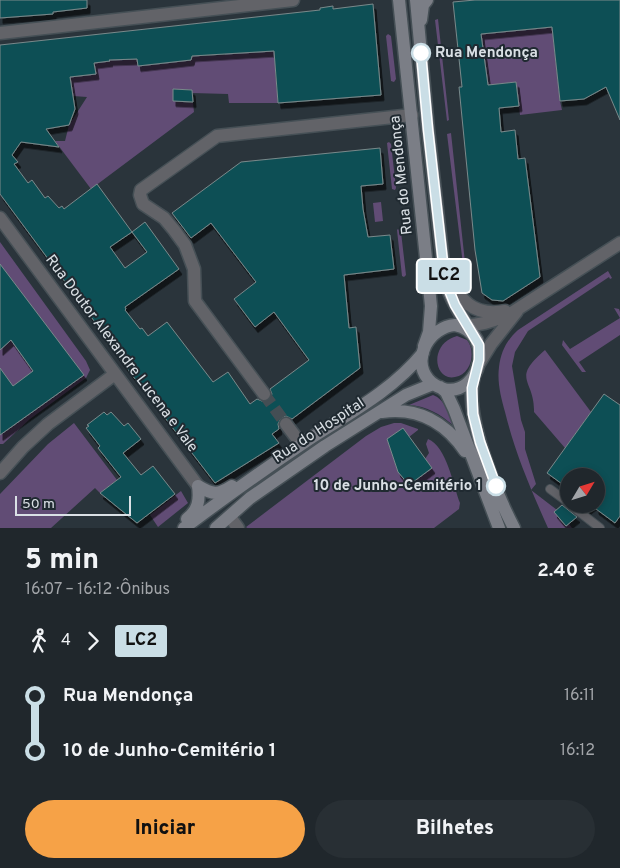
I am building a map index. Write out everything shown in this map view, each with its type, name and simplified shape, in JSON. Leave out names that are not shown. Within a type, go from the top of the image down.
[{"type":"main road","name":"Rua do Mendonça","points":[[399,0],[431,306],[429,332],[424,350]]},
{"type":"main road","name":"Rua do Mendonça","points":[[416,0],[417,26],[420,37]]},
{"type":"main road","name":"Rua do Mendonça","points":[[427,0],[422,12],[420,37],[443,266]]},
{"type":"main road","points":[[443,266],[448,292],[460,315],[463,326]]},
{"type":"main road","points":[[499,528],[450,398],[425,374],[424,350],[433,334],[439,329],[450,325],[463,326],[468,329],[477,340],[480,348],[471,396],[476,427],[500,496],[514,528]]},
{"type":"main road","name":"Rua do Hospital","points":[[184,528],[298,447],[391,385],[410,369],[424,350]]},
{"type":"main road","points":[[437,385],[457,389],[464,386],[477,369]]},
{"type":"main road","name":"Rua do Hospital","points":[[216,528],[275,480],[375,413],[406,395],[437,385]]},
{"type":"main road","points":[[375,413],[394,410],[406,411],[417,413],[430,419],[451,433],[474,465]]},
{"type":"main road","name":"Rua do Hospital","points":[[198,486],[212,493],[219,493],[283,452],[298,447]]},
{"type":"main road","points":[[176,528],[194,513],[199,503],[198,486]]},
{"type":"street","points":[[0,33],[293,0]]},
{"type":"street","points":[[264,394],[195,301],[194,269],[184,245],[164,218],[143,204],[141,190],[217,136],[412,115]]},
{"type":"street","name":"Rua Doutor Alexandre Lucena e Vale","points":[[0,218],[198,486]]},
{"type":"street","points":[[463,326],[495,320],[510,314],[620,242]]},
{"type":"street","name":"Rua do Mendonça","points":[[443,266],[452,284],[463,300],[470,306],[482,312],[492,313],[520,307]]},
{"type":"street","points":[[477,369],[491,344],[520,307]]},
{"type":"street","points":[[0,472],[48,424],[115,374]]},
{"type":"street","points":[[286,424],[298,447]]},
{"type":"street","points":[[230,517],[238,528]]},
{"type":"lane","points":[[550,489],[560,497]]},
{"type":"lane","points":[[581,513],[600,528]]},
{"type":"shaded area","points":[[438,19],[449,120],[447,121],[435,20]]},
{"type":"shaded area","points":[[552,27],[562,110],[520,115],[516,82],[478,86],[486,69],[481,34]]},
{"type":"shaded area","points":[[388,34],[391,36],[396,79],[394,82],[391,81],[386,36]]},
{"type":"shaded area","points":[[276,49],[275,69],[278,103],[229,103],[228,94],[192,93],[192,90],[173,89],[173,101],[193,103],[194,112],[91,189],[55,141],[65,141],[69,125],[87,97],[73,96],[70,77],[95,74],[94,63],[109,61],[109,58],[137,59],[138,66],[191,60],[192,56],[225,55],[225,52],[242,53]]},
{"type":"shaded area","points":[[451,133],[467,281],[465,281],[447,134]]},
{"type":"shaded area","points":[[387,143],[391,144],[395,190],[392,189]]},
{"type":"shaded area","points":[[381,202],[383,221],[375,222],[373,203]]},
{"type":"shaded area","points":[[398,229],[401,232],[406,275],[404,277],[402,276]]},
{"type":"shaded area","points":[[0,242],[86,361],[90,370],[86,378],[30,419],[3,444],[0,444]]},
{"type":"shaded area","points":[[608,271],[612,278],[610,279],[609,277],[528,331],[515,352],[512,366],[521,420],[525,432],[525,449],[536,484],[531,490],[509,427],[501,396],[499,373],[503,351],[518,330]]},
{"type":"shaded area","points":[[614,308],[619,309],[620,318]]},
{"type":"shaded area","points":[[620,318],[620,335],[579,362],[586,372],[582,372],[562,345],[563,340],[570,349]]},
{"type":"shaded area","points":[[457,336],[467,340],[470,345],[471,362],[461,375],[450,377],[440,371],[437,358],[445,342]]},
{"type":"shaded area","points":[[545,350],[591,412],[565,448],[534,412],[527,380],[526,374],[529,368]]},
{"type":"shaded area","points":[[433,395],[444,404],[454,426],[433,411],[409,405]]},
{"type":"shaded area","points":[[74,423],[117,480],[100,493],[95,488],[51,528],[0,528],[0,494],[48,444]]},
{"type":"shaded area","points":[[401,423],[418,429],[409,437],[405,460],[396,467],[409,485],[432,468],[425,459],[429,453],[426,444],[428,439],[435,443],[445,458],[460,503],[459,509],[434,528],[246,527],[366,436],[381,427]]},
{"type":"shaded area","points":[[181,491],[188,503],[158,527],[150,515]]},
{"type":"shaded area","points":[[532,491],[557,510],[555,512],[566,526],[569,524],[572,528],[548,528]]},
{"type":"building","points":[[0,0],[87,0],[87,8],[53,12],[53,14],[0,18]]},
{"type":"building","points":[[475,0],[620,0],[620,120],[606,87],[584,99],[560,101],[552,27],[481,34],[488,85],[516,82],[519,106],[499,108],[501,132],[515,130],[518,159],[525,158],[540,277],[503,301],[492,300],[482,293],[475,250],[459,87],[462,87],[453,2]]},
{"type":"building","points":[[373,4],[381,95],[278,103],[274,51],[192,56],[191,60],[138,66],[137,59],[109,60],[94,63],[96,74],[70,77],[75,109],[69,125],[46,129],[59,147],[21,142],[12,155],[18,162],[14,164],[28,183],[32,180],[45,198],[48,196],[59,208],[62,206],[64,209],[97,184],[132,232],[145,222],[179,269],[125,307],[125,310],[148,336],[167,322],[213,382],[228,372],[250,404],[257,399],[264,402],[269,400],[272,394],[270,389],[309,360],[274,312],[255,327],[234,299],[256,282],[211,223],[191,238],[172,213],[241,162],[380,148],[383,184],[361,186],[363,209],[368,237],[390,235],[394,269],[344,275],[349,328],[356,327],[360,368],[292,419],[286,416],[281,418],[278,424],[279,429],[272,434],[279,443],[215,483],[119,358],[106,337],[0,194],[0,45],[320,10],[320,8],[333,6],[333,9]],"holes":[[[132,232],[147,252],[125,268],[110,247]]]},
{"type":"building","points":[[173,89],[192,90],[193,102],[173,101]]},
{"type":"building","points":[[0,264],[84,375],[0,435],[0,368],[13,386],[33,371],[11,340],[0,350]]},
{"type":"building","points":[[604,394],[620,405],[620,516],[615,523],[601,513],[605,513],[605,468],[560,468],[560,482],[547,473]]},
{"type":"building","points":[[104,412],[107,415],[111,412],[124,426],[128,423],[141,439],[123,453],[141,475],[153,466],[175,494],[137,523],[100,493],[121,477],[98,448],[100,446],[86,428],[89,426],[87,425]]},
{"type":"building","points":[[403,428],[432,468],[409,485],[398,472],[387,439]]},
{"type":"building","points":[[560,507],[560,513],[572,513],[577,517],[566,526],[554,512]]},
{"type":"tunnel","points":[[264,394],[286,424]]},
{"type":"bus line","name":"LC2","points":[[421,53],[445,280],[448,292],[460,315],[479,345],[480,356],[471,396],[473,414],[480,442],[496,486]]},
{"type":"place","name":"Rua Mendonça","points":[[421,53]]},
{"type":"place","name":"10 de Junho-Cemitério 1","points":[[496,486]]}]
